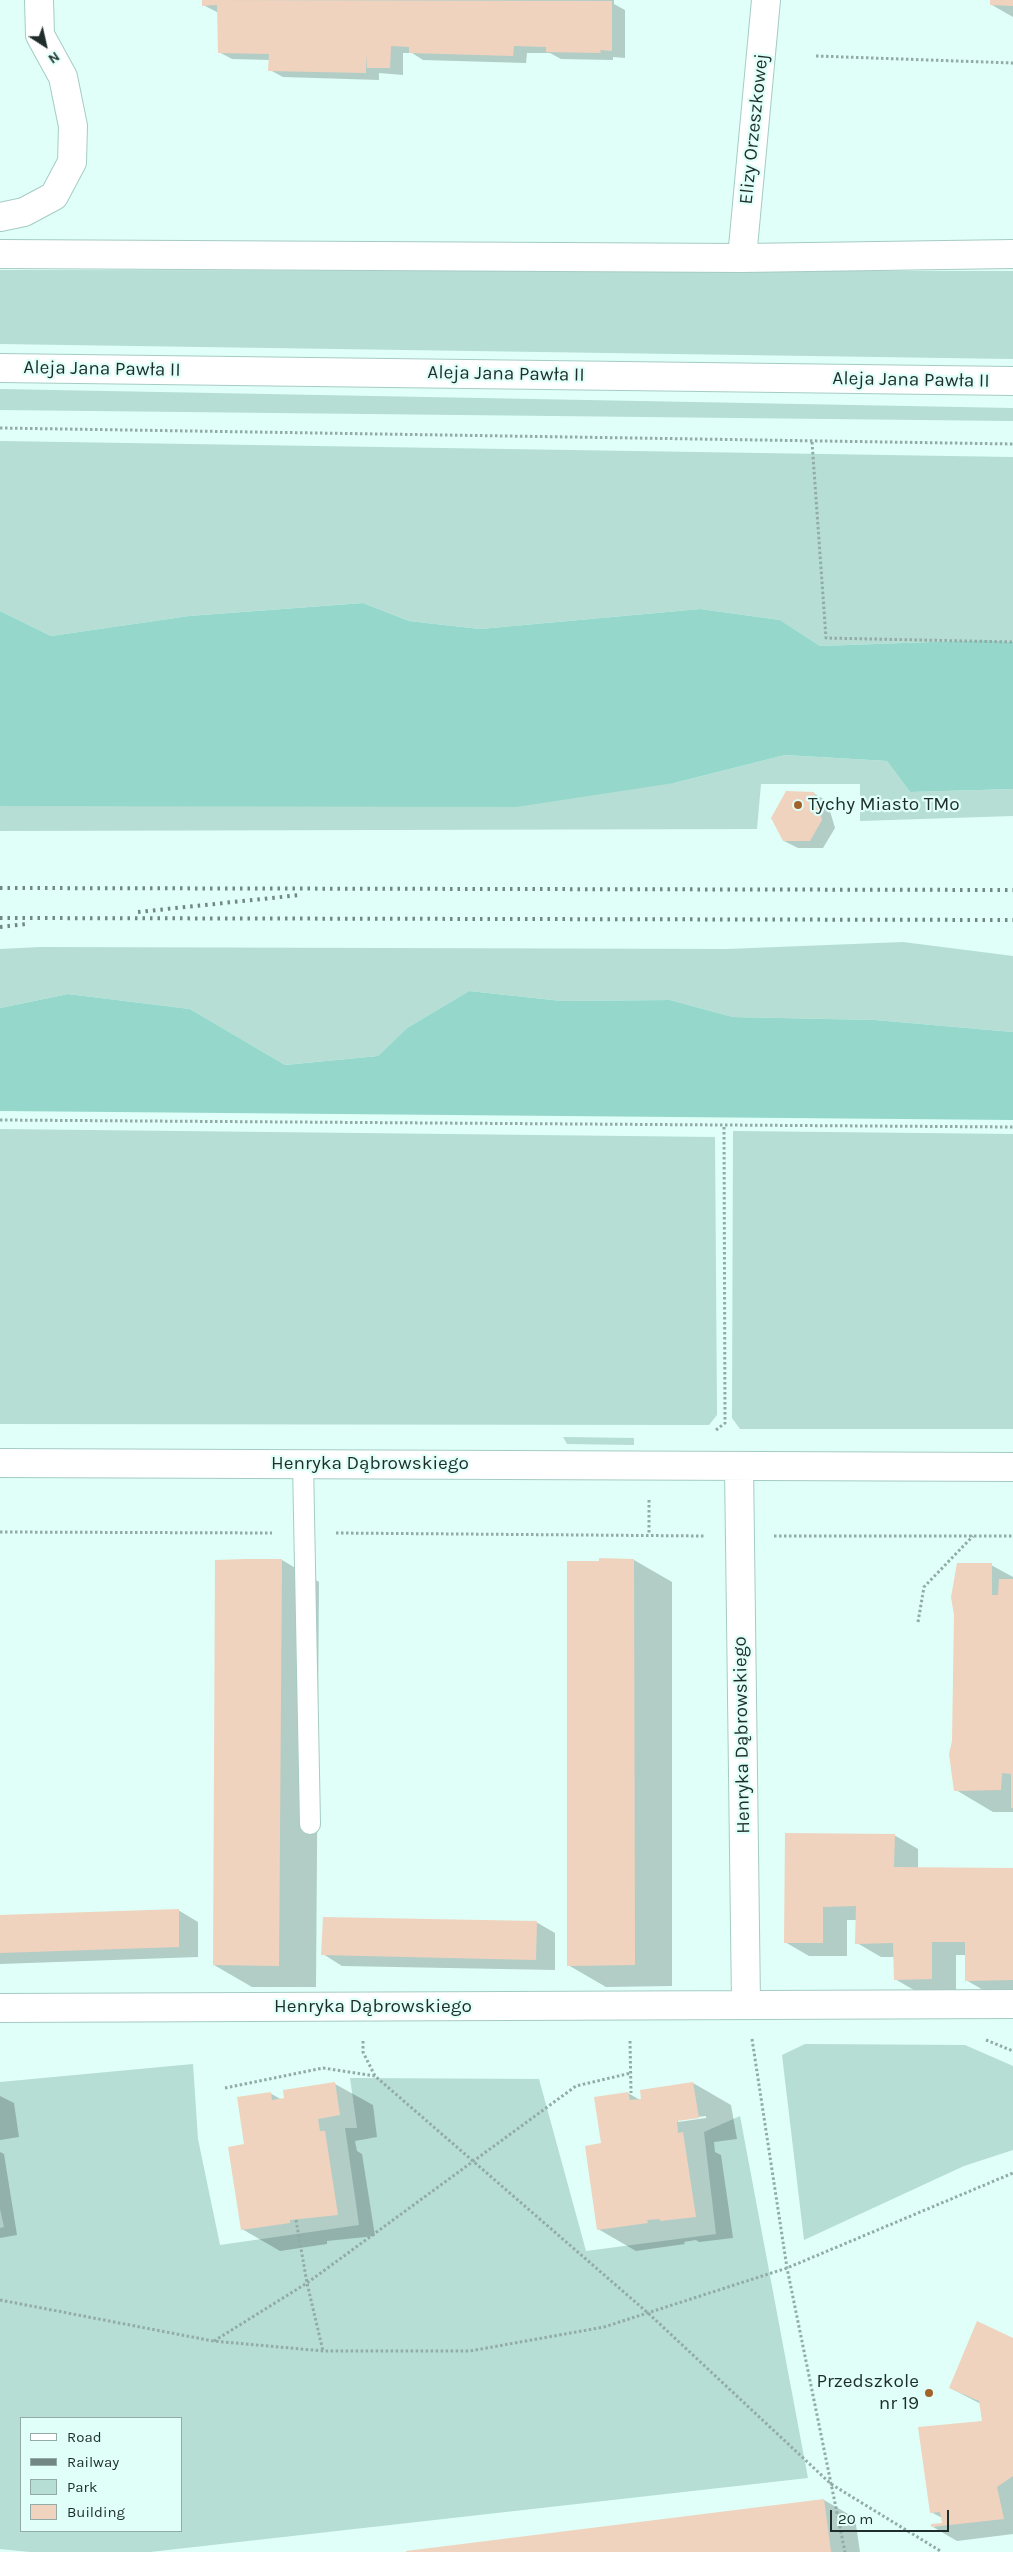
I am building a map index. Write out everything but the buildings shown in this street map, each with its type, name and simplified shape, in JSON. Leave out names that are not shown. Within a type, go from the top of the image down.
[{"type":"street","points":[[0,218],[24,212],[54,196],[72,162],[73,126],[63,76],[40,36],[39,0]]},
{"type":"street","name":"Elizy Orzeszkowej","points":[[742,258],[766,0]]},
{"type":"street","points":[[0,254],[742,258],[1013,254]]},
{"type":"street","name":"Aleja Jana Pawła II","points":[[0,368],[1013,381]]},
{"type":"street","name":"Henryka Dąbrowskiego","points":[[0,1463],[1013,1467]]},
{"type":"street","name":"Henryka Dąbrowskiego","points":[[740,1466],[746,2004]]},
{"type":"street","name":"Henryka Dąbrowskiego","points":[[0,2008],[1013,2004]]},
{"type":"lane","points":[[303,1464],[310,1824]]},
{"type":"path","points":[[816,56],[1013,63]]},
{"type":"path","points":[[0,428],[1013,444]]},
{"type":"path","points":[[812,442],[826,638],[1013,642]]},
{"type":"path","points":[[0,1120],[1013,1128]]},
{"type":"path","points":[[714,1430],[725,1423],[724,1125]]},
{"type":"path","points":[[648,1465],[649,1535]]},
{"type":"path","points":[[0,1532],[1013,1536]]},
{"type":"path","points":[[918,1622],[924,1587],[973,1536]]},
{"type":"path","points":[[746,2004],[787,2268],[846,2552]]},
{"type":"path","points":[[364,2008],[363,2052],[375,2076],[648,2314],[831,2484],[942,2552]]},
{"type":"path","points":[[630,2036],[631,2093]]},
{"type":"path","points":[[225,2088],[323,2068],[375,2076]]},
{"type":"path","points":[[213,2342],[307,2283],[576,2086],[631,2073]]},
{"type":"path","points":[[0,2300],[213,2342],[323,2352],[470,2352],[604,2328],[648,2314],[787,2268],[1013,2173]]},
{"type":"path","points":[[296,2220],[307,2283],[323,2352]]},
{"type":"green space","points":[[0,270],[1013,271],[1013,359],[0,344]]},
{"type":"green space","points":[[0,389],[1013,408],[1013,421],[0,410]]},
{"type":"green space","points":[[0,441],[1013,457],[1013,642],[987,640],[820,646],[780,620],[700,609],[480,629],[409,621],[363,603],[189,616],[51,636],[0,611]]},
{"type":"green space","points":[[363,603],[409,621],[480,629],[700,609],[780,620],[820,646],[987,640],[1013,642],[1013,789],[910,792],[887,761],[785,755],[674,783],[516,807],[0,806],[0,611],[51,636],[189,616]]},
{"type":"green space","points":[[785,755],[887,761],[910,792],[1013,789],[1013,816],[860,821],[860,784],[761,784],[757,829],[0,831],[0,806],[204,805],[674,783]]},
{"type":"green space","points":[[903,942],[1013,956],[1013,1032],[875,1020],[733,1017],[670,1000],[562,1001],[469,991],[407,1028],[378,1056],[285,1065],[190,1009],[68,994],[0,1008],[0,949],[40,947],[727,949]]},
{"type":"green space","points":[[469,991],[562,1001],[670,1000],[733,1017],[875,1020],[1013,1032],[1013,1120],[0,1111],[0,1008],[68,994],[190,1009],[285,1065],[378,1056],[407,1028]]},
{"type":"green space","points":[[0,1129],[715,1137],[717,1415],[709,1425],[0,1424]]},
{"type":"green space","points":[[733,1131],[1013,1134],[1013,1429],[740,1429],[732,1418]]},
{"type":"green space","points":[[563,1437],[634,1438],[634,1445],[567,1444]]},
{"type":"green space","points":[[805,2044],[965,2045],[1013,2066],[1013,2150],[964,2166],[804,2240],[782,2055]]},
{"type":"green space","points":[[193,2064],[198,2139],[220,2245],[359,2225],[345,2128],[357,2128],[350,2078],[539,2079],[586,2251],[716,2234],[704,2132],[740,2116],[808,2478],[150,2552],[30,2552],[0,2549],[0,2228],[4,2227],[0,2209],[0,2082]]},
{"type":"railway","points":[[0,888],[1013,890]]},
{"type":"railway","points":[[138,912],[300,895]]},
{"type":"railway","points":[[0,918],[1013,920]]},
{"type":"railway","points":[[0,927],[26,924]]},
{"type":"place","name":"Tychy Miasto TMo","points":[[798,805]]},
{"type":"place","name":"Przedszkole nr 19","points":[[929,2393]]}]
